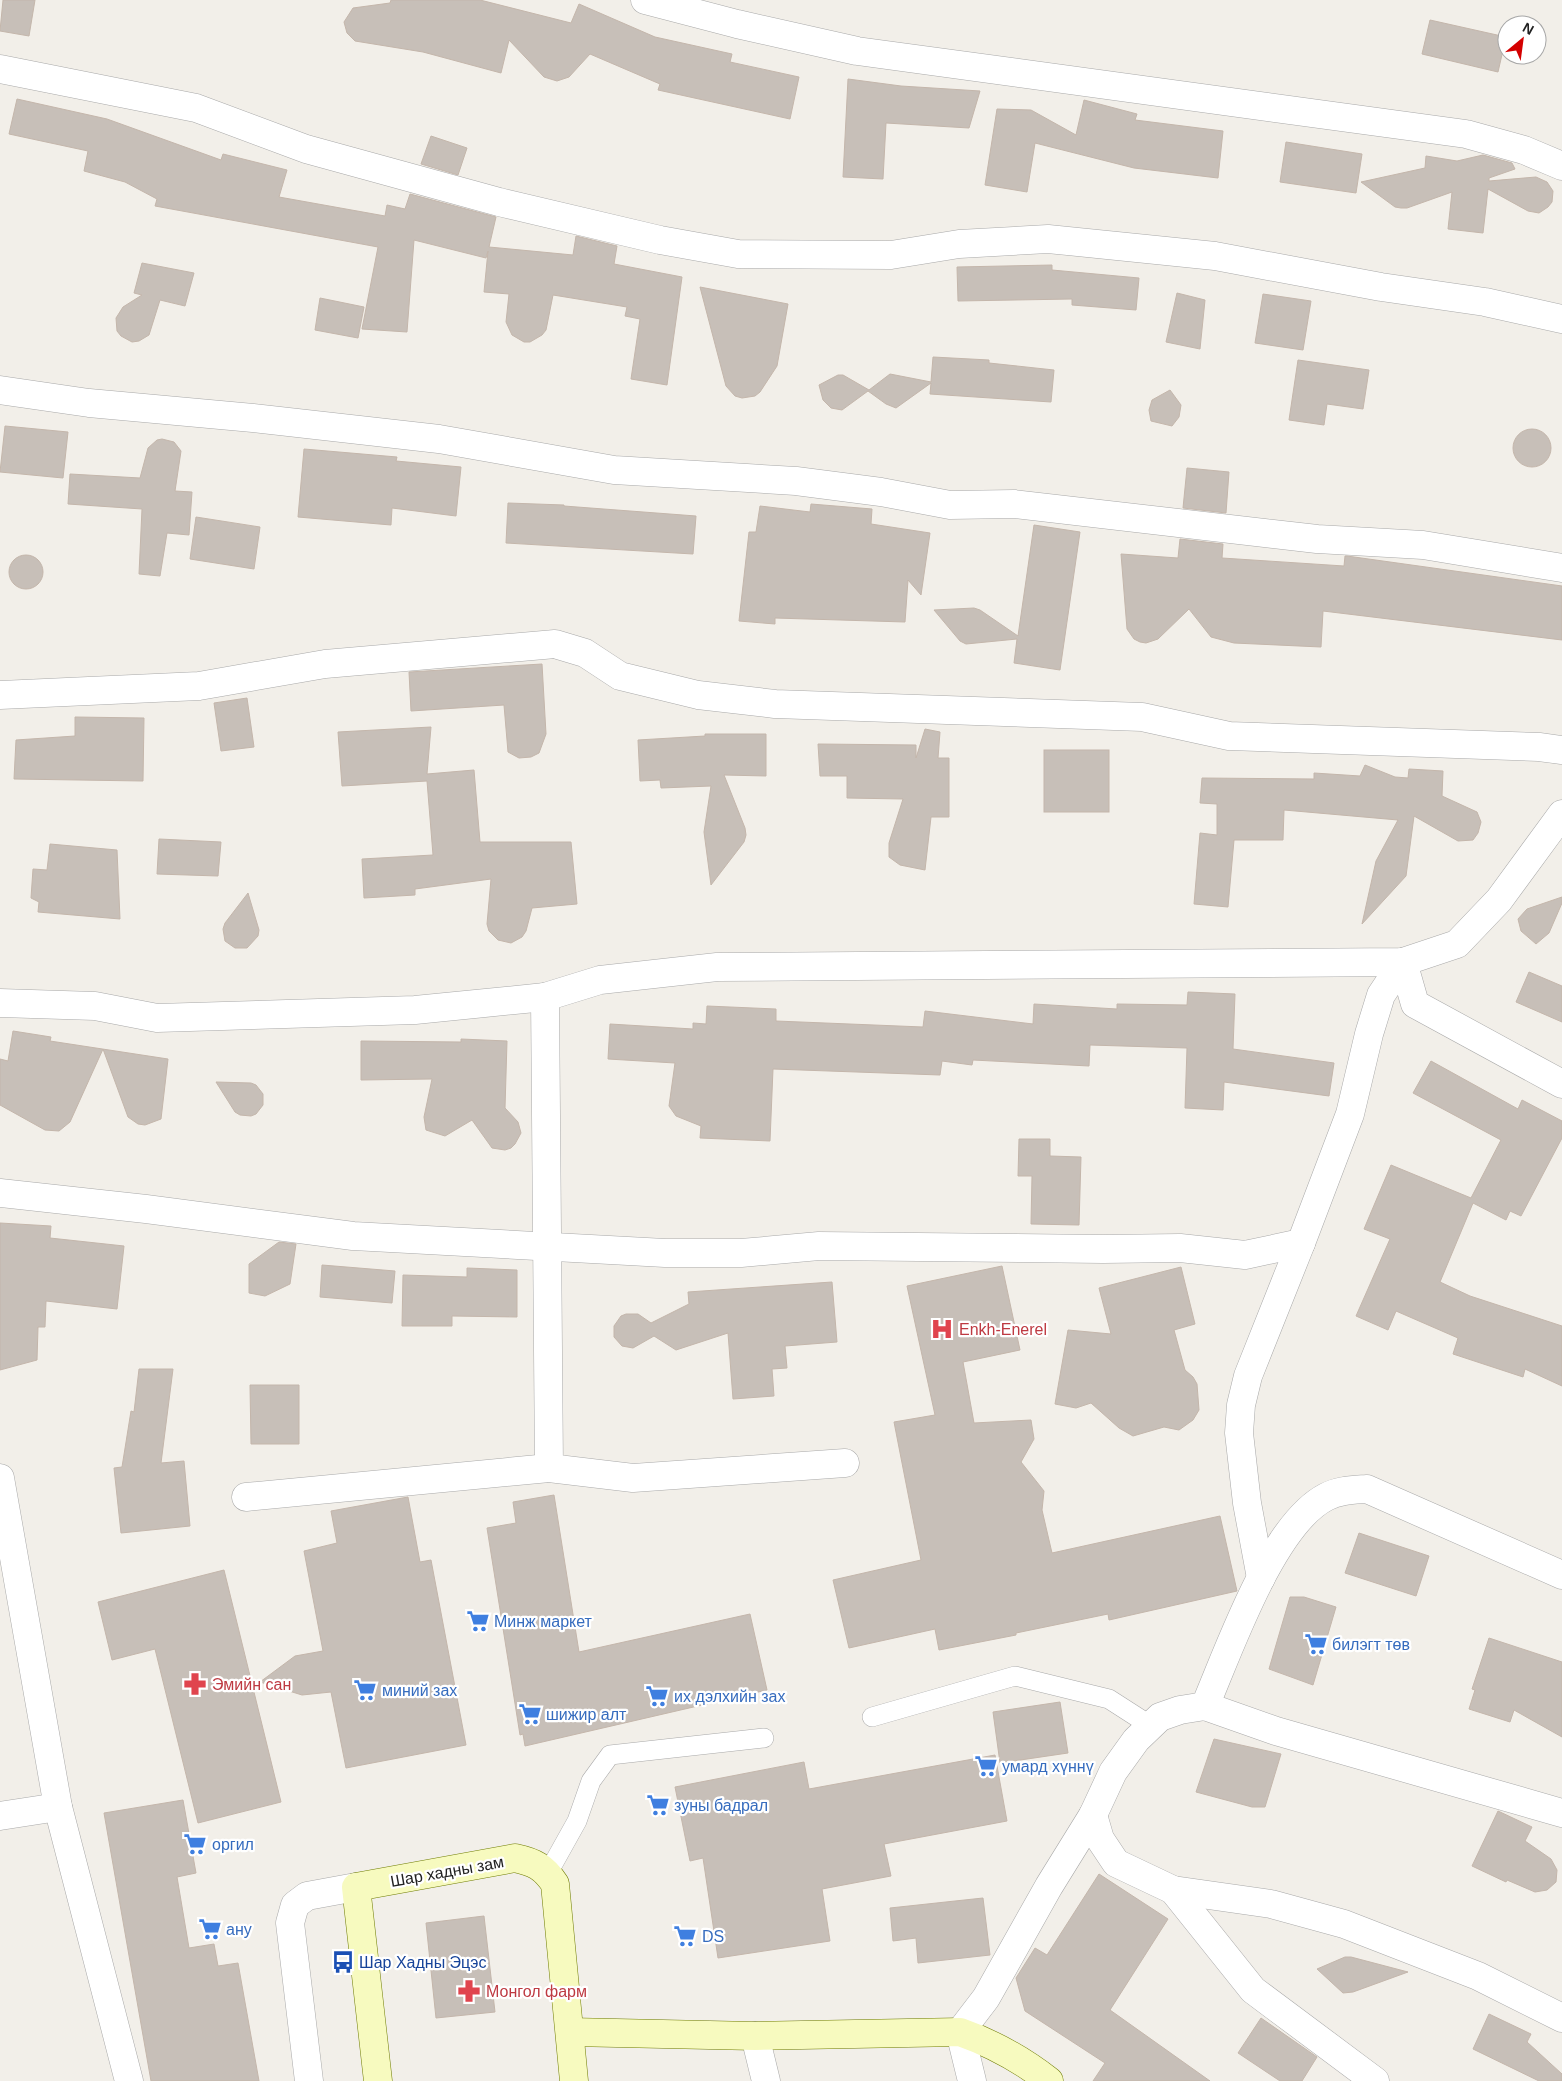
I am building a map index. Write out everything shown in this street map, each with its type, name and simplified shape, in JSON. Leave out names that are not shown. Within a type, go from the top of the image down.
[{"type":"street","points":[[645,0],[738,24],[857,51],[1466,134],[1524,150],[1562,166]]},
{"type":"street","points":[[0,69],[196,108],[306,149],[499,202],[660,240],[738,254],[891,255],[958,244],[1048,239],[1215,256],[1381,287],[1485,302],[1562,319]]},
{"type":"street","points":[[0,390],[89,403],[439,439],[614,470],[796,481],[881,492],[950,505],[1014,504],[1317,539],[1423,544],[1562,568]]},
{"type":"street","points":[[0,695],[199,686],[326,664],[556,644],[585,653],[620,676],[698,694],[775,704],[1142,717],[1229,736],[1539,746],[1562,750]]},
{"type":"street","points":[[0,1003],[95,1006],[157,1018],[415,1010],[545,997],[600,980],[717,967],[1403,962],[1456,944],[1499,900],[1562,814]]},
{"type":"street","points":[[1403,962],[1415,1004],[1562,1084]]},
{"type":"street","points":[[1261,1578],[1247,1503],[1239,1433],[1241,1405],[1248,1376],[1350,1114],[1368,1034],[1381,995],[1403,962]]},
{"type":"street","points":[[545,997],[549,1468]]},
{"type":"street","points":[[0,1193],[146,1208],[353,1236],[665,1253],[741,1253],[819,1246],[1180,1248],[1246,1255],[1301,1243]]},
{"type":"street","points":[[246,1497],[549,1468],[633,1478],[845,1463]]},
{"type":"street","points":[[0,1478],[58,1807],[129,2081]]},
{"type":"street","points":[[1205,1706],[1261,1578],[1291,1529],[1326,1497],[1345,1490],[1367,1489],[1562,1575]]},
{"type":"street","points":[[960,2032],[986,1998],[1049,1886],[1093,1815],[1113,1772],[1136,1740],[1160,1717],[1180,1710],[1205,1706],[1276,1731],[1562,1813]]},
{"type":"street","points":[[0,1816],[58,1807]]},
{"type":"street","points":[[1093,1815],[1100,1840],[1116,1863],[1173,1890],[1271,1904],[1344,1924],[1478,1976],[1562,2018]]},
{"type":"street","name":"Шар хадны зам","points":[[356,1887],[515,1858],[529,1861],[548,1873]]},
{"type":"street","points":[[548,1873],[555,1884],[574,2081]]},
{"type":"street","points":[[309,2081],[290,1922],[295,1905],[307,1896],[356,1887],[378,2081]]},
{"type":"street","points":[[1173,1890],[1253,1990],[1375,2081]]},
{"type":"street","points":[[570,2032],[756,2036],[960,2032],[992,2043],[1023,2061],[1049,2081]]},
{"type":"street","points":[[960,2032],[972,2081]]},
{"type":"street","points":[[756,2036],[766,2081]]},
{"type":"lane","points":[[872,1717],[1015,1676],[1109,1699],[1151,1726]]},
{"type":"lane","points":[[548,1873],[576,1821],[591,1781],[610,1755],[764,1738]]},
{"type":"building","points":[[3,0],[35,0],[29,36],[0,31]]},
{"type":"building","points":[[391,0],[480,0],[571,23],[579,4],[655,37],[732,54],[730,62],[799,77],[790,119],[658,90],[660,84],[590,54],[569,77],[557,81],[544,77],[509,40],[501,73],[423,52],[355,41],[347,33],[344,22],[353,8],[390,3]]},
{"type":"building","points":[[1430,20],[1497,35],[1497,65],[1500,65],[1498,72],[1422,54]]},
{"type":"building","points":[[848,79],[901,86],[980,91],[969,128],[886,123],[883,179],[843,177]]},
{"type":"building","points":[[17,99],[107,119],[221,160],[223,154],[287,170],[279,197],[385,216],[387,205],[405,209],[410,194],[496,217],[489,247],[573,255],[576,236],[617,246],[614,264],[682,277],[667,385],[631,379],[640,319],[625,316],[627,307],[553,295],[546,330],[542,335],[530,342],[524,342],[512,335],[506,322],[509,294],[484,292],[488,251],[486,258],[414,240],[407,332],[362,329],[378,247],[155,206],[157,199],[125,182],[84,171],[88,151],[9,134]]},
{"type":"building","points":[[1084,100],[1137,114],[1135,120],[1223,131],[1218,178],[1134,168],[1035,143],[1027,192],[985,185],[997,109],[1031,110],[1076,135]]},
{"type":"building","points":[[431,136],[467,148],[458,175],[421,164]]},
{"type":"building","points":[[1286,142],[1362,154],[1356,193],[1280,182]]},
{"type":"building","points":[[1483,155],[1512,163],[1515,169],[1489,178],[1489,181],[1536,177],[1547,182],[1553,191],[1552,202],[1539,213],[1528,211],[1488,189],[1483,233],[1448,229],[1452,192],[1407,208],[1401,208],[1395,207],[1361,182],[1425,168],[1426,156],[1457,161]]},
{"type":"building","points":[[142,263],[194,273],[185,306],[160,300],[149,335],[139,341],[132,342],[121,336],[117,331],[116,318],[123,307],[142,295],[134,293]]},
{"type":"building","points":[[1052,265],[1052,270],[1139,278],[1136,310],[1072,305],[1072,299],[958,301],[957,267]]},
{"type":"building","points":[[700,287],[788,304],[777,366],[760,392],[755,396],[742,398],[735,396],[726,386]]},
{"type":"building","points":[[1177,293],[1205,300],[1200,349],[1166,342]]},
{"type":"building","points":[[1263,294],[1311,301],[1303,350],[1255,343]]},
{"type":"building","points":[[320,298],[364,307],[358,338],[315,330]]},
{"type":"building","points":[[933,357],[989,360],[989,363],[1054,370],[1051,402],[930,394],[931,383],[896,408],[886,404],[868,391],[842,410],[831,408],[823,400],[819,385],[838,375],[843,375],[869,390],[890,374],[931,382]]},
{"type":"building","points":[[1298,360],[1369,370],[1363,409],[1327,404],[1324,425],[1289,420]]},
{"type":"building","points":[[1170,390],[1181,405],[1179,417],[1172,426],[1151,421],[1149,410],[1152,400]]},
{"type":"building","points":[[5,426],[68,432],[63,478],[0,472]]},
{"type":"building","points":[[1532,429],[1545,435],[1551,448],[1545,461],[1532,467],[1519,461],[1513,448],[1519,435]]},
{"type":"building","points":[[162,439],[174,442],[181,451],[175,491],[192,492],[189,535],[167,533],[160,576],[139,574],[142,509],[68,504],[70,474],[140,478],[148,448],[157,440]]},
{"type":"building","points":[[304,449],[397,457],[396,461],[461,467],[456,516],[392,508],[391,525],[298,517]]},
{"type":"building","points":[[1187,468],[1229,472],[1226,513],[1183,508]]},
{"type":"building","points":[[508,503],[564,505],[696,516],[693,554],[506,543]]},
{"type":"building","points":[[811,504],[872,509],[871,524],[930,533],[921,595],[908,580],[905,622],[775,618],[775,624],[739,621],[749,532],[756,532],[760,506],[810,512]]},
{"type":"building","points":[[196,517],[260,527],[254,569],[190,559]]},
{"type":"building","points":[[1034,525],[1080,532],[1060,670],[1014,663],[1017,639],[966,644],[960,641],[934,610],[974,608],[980,610],[1018,636]]},
{"type":"building","points":[[1180,539],[1223,544],[1222,558],[1344,566],[1345,556],[1347,556],[1562,586],[1562,640],[1323,611],[1321,647],[1234,643],[1211,637],[1189,609],[1158,639],[1146,643],[1140,642],[1134,639],[1127,629],[1121,554],[1178,558]]},
{"type":"building","points":[[26,555],[33,556],[38,560],[42,565],[42,579],[38,584],[33,588],[26,589],[19,588],[14,584],[10,579],[9,572],[10,565],[14,560],[19,556]]},
{"type":"building","points":[[542,664],[546,734],[539,753],[531,757],[519,758],[508,752],[504,705],[411,711],[409,672]]},
{"type":"building","points":[[247,698],[254,747],[221,751],[214,703]]},
{"type":"building","points":[[75,717],[144,718],[143,781],[14,779],[16,740],[75,736]]},
{"type":"building","points":[[431,727],[427,774],[474,770],[480,842],[571,842],[577,904],[532,908],[526,931],[522,937],[511,943],[498,940],[489,931],[487,924],[491,879],[415,889],[415,895],[364,898],[362,859],[433,855],[427,781],[342,786],[338,732]]},
{"type":"building","points":[[925,729],[940,732],[938,758],[949,758],[949,817],[931,817],[925,870],[900,865],[889,857],[889,843],[903,799],[847,798],[847,776],[820,776],[818,744],[916,745],[916,758]]},
{"type":"building","points":[[705,734],[766,734],[766,776],[724,775],[746,835],[744,842],[711,885],[704,832],[711,786],[661,788],[660,780],[640,781],[638,740],[705,736]]},
{"type":"building","points":[[1044,750],[1109,750],[1109,812],[1044,812]]},
{"type":"building","points":[[1365,765],[1395,777],[1408,778],[1409,769],[1443,771],[1442,796],[1477,812],[1481,822],[1478,833],[1473,840],[1458,841],[1414,816],[1406,876],[1362,924],[1376,861],[1398,820],[1284,810],[1283,840],[1234,840],[1228,907],[1194,904],[1200,833],[1217,835],[1217,804],[1200,803],[1202,778],[1314,779],[1314,773],[1360,776]]},
{"type":"building","points":[[159,839],[221,842],[218,876],[157,874]]},
{"type":"building","points":[[50,844],[117,850],[120,919],[38,912],[39,902],[31,898],[33,869],[47,870]]},
{"type":"building","points":[[248,893],[259,930],[258,936],[247,948],[235,948],[225,941],[223,929],[225,923]]},
{"type":"building","points":[[1562,897],[1562,903],[1549,933],[1536,944],[1521,931],[1518,919],[1527,909]]},
{"type":"building","points":[[1529,972],[1562,986],[1562,1022],[1516,1002]]},
{"type":"building","points":[[1188,992],[1235,994],[1233,1049],[1334,1063],[1329,1096],[1224,1082],[1223,1110],[1185,1108],[1187,1048],[1090,1045],[1089,1066],[973,1060],[972,1065],[942,1061],[940,1075],[773,1069],[770,1141],[700,1138],[701,1126],[676,1116],[669,1106],[675,1063],[608,1059],[610,1024],[693,1029],[693,1023],[706,1024],[707,1006],[776,1009],[776,1021],[923,1027],[925,1011],[1033,1024],[1034,1004],[1117,1009],[1117,1004],[1187,1005]]},
{"type":"building","points":[[13,1031],[51,1037],[50,1041],[103,1049],[70,1122],[59,1131],[45,1130],[0,1105],[0,1059],[8,1061]]},
{"type":"building","points":[[461,1039],[507,1041],[505,1108],[518,1122],[521,1133],[511,1148],[505,1150],[492,1148],[472,1120],[445,1136],[426,1130],[424,1117],[432,1079],[361,1080],[361,1041],[461,1042]]},
{"type":"building","points":[[103,1049],[168,1059],[161,1119],[145,1125],[138,1124],[128,1117]]},
{"type":"building","points":[[1431,1061],[1518,1109],[1522,1100],[1562,1121],[1562,1138],[1521,1216],[1510,1211],[1506,1220],[1473,1203],[1440,1282],[1470,1296],[1562,1326],[1562,1386],[1525,1369],[1523,1377],[1453,1354],[1458,1338],[1396,1311],[1388,1330],[1356,1316],[1390,1239],[1364,1229],[1391,1165],[1471,1198],[1501,1140],[1413,1093]]},
{"type":"building","points":[[216,1082],[251,1083],[256,1085],[263,1094],[263,1105],[256,1114],[251,1116],[240,1115],[235,1112]]},
{"type":"building","points":[[1019,1139],[1050,1139],[1050,1156],[1081,1157],[1079,1225],[1031,1224],[1032,1176],[1018,1176]]},
{"type":"building","points":[[0,1223],[51,1226],[50,1238],[124,1246],[117,1309],[46,1301],[45,1327],[38,1327],[37,1360],[0,1370]]},
{"type":"building","points":[[279,1242],[296,1244],[290,1284],[265,1296],[249,1293],[249,1264]]},
{"type":"building","points":[[322,1265],[395,1271],[392,1303],[320,1297]]},
{"type":"building","points":[[1002,1266],[1020,1350],[963,1362],[974,1423],[1031,1420],[1034,1439],[1021,1462],[1044,1491],[1042,1510],[1052,1553],[1220,1516],[1237,1591],[1109,1620],[1108,1614],[939,1650],[935,1629],[849,1648],[833,1580],[921,1560],[894,1422],[935,1415],[907,1286]]},
{"type":"building","points":[[1181,1267],[1195,1324],[1174,1330],[1185,1370],[1193,1377],[1197,1384],[1199,1410],[1193,1420],[1179,1430],[1164,1427],[1133,1436],[1119,1428],[1091,1403],[1076,1408],[1055,1404],[1068,1330],[1111,1334],[1099,1288]]},
{"type":"building","points":[[467,1268],[517,1270],[517,1317],[452,1316],[452,1326],[402,1326],[403,1275],[467,1277]]},
{"type":"building","points":[[832,1282],[837,1342],[785,1346],[787,1368],[772,1369],[774,1396],[733,1399],[728,1333],[676,1350],[654,1336],[633,1348],[622,1346],[614,1337],[614,1326],[621,1316],[638,1314],[651,1323],[689,1304],[688,1292]]},
{"type":"building","points":[[139,1369],[173,1369],[161,1463],[184,1461],[190,1526],[121,1533],[114,1468],[122,1467],[131,1411],[134,1412]]},
{"type":"building","points":[[250,1385],[299,1385],[299,1444],[251,1444]]},
{"type":"building","points":[[554,1495],[579,1652],[750,1614],[767,1690],[525,1746],[523,1734],[520,1735],[487,1528],[516,1523],[513,1502]]},
{"type":"building","points":[[408,1497],[420,1562],[431,1560],[466,1745],[346,1768],[331,1692],[302,1695],[260,1682],[295,1656],[323,1651],[304,1551],[337,1543],[331,1511]]},
{"type":"building","points":[[1359,1533],[1429,1556],[1416,1596],[1345,1573]]},
{"type":"building","points":[[224,1570],[281,1802],[198,1823],[155,1649],[112,1660],[98,1602]]},
{"type":"building","points":[[1290,1597],[1304,1597],[1336,1607],[1313,1685],[1269,1669]]},
{"type":"building","points":[[1489,1638],[1562,1662],[1562,1737],[1514,1710],[1510,1722],[1469,1709],[1475,1690],[1472,1689]]},
{"type":"building","points":[[1060,1702],[1068,1753],[1000,1763],[993,1712]]},
{"type":"building","points":[[1214,1739],[1281,1754],[1265,1807],[1252,1807],[1196,1792]]},
{"type":"building","points":[[995,1755],[1007,1821],[884,1844],[891,1876],[822,1889],[830,1941],[718,1958],[703,1858],[690,1861],[675,1787],[804,1762],[809,1789]]},
{"type":"building","points":[[183,1800],[196,1873],[177,1877],[189,1948],[214,1944],[218,1966],[238,1963],[259,2081],[151,2081],[104,1813]]},
{"type":"building","points":[[1498,1811],[1532,1827],[1525,1841],[1551,1859],[1557,1870],[1556,1882],[1547,1890],[1535,1892],[1507,1880],[1506,1882],[1472,1866]]},
{"type":"building","points":[[1099,1874],[1168,1919],[1110,2010],[1210,2081],[1093,2081],[1105,2063],[1025,2011],[1016,1978],[1035,1948],[1047,1955]]},
{"type":"building","points":[[983,1898],[990,1955],[918,1963],[916,1938],[893,1941],[890,1908]]},
{"type":"building","points":[[484,1916],[495,2012],[436,2018],[426,1923]]},
{"type":"building","points":[[1345,1957],[1408,1972],[1353,1992],[1343,1993],[1317,1969]]},
{"type":"building","points":[[1489,2014],[1531,2034],[1527,2042],[1562,2074],[1562,2081],[1539,2081],[1473,2049]]},
{"type":"building","points":[[1261,2018],[1317,2057],[1302,2081],[1280,2081],[1238,2053]]},
{"type":"place","name":"Enkh-Enerel","points":[[942,1329]]},
{"type":"place","name":"Минж маркет","points":[[478,1621]]},
{"type":"place","name":"билэгт төв","points":[[1316,1644]]},
{"type":"place","name":"Эмийн сан","points":[[195,1684]]},
{"type":"place","name":"миний зах","points":[[365,1690]]},
{"type":"place","name":"их дэлхийн зах","points":[[657,1696]]},
{"type":"place","name":"шижир алт","points":[[530,1714]]},
{"type":"place","name":"умард хүннү","points":[[986,1766]]},
{"type":"place","name":"зуны бадрал","points":[[658,1805]]},
{"type":"place","name":"оргил","points":[[195,1844]]},
{"type":"place","name":"ану","points":[[210,1929]]},
{"type":"place","name":"DS","points":[[685,1936]]},
{"type":"place","name":"Шар Хадны Эцэс","points":[[343,1962]]},
{"type":"place","name":"Монгол фарм","points":[[469,1991]]}]
